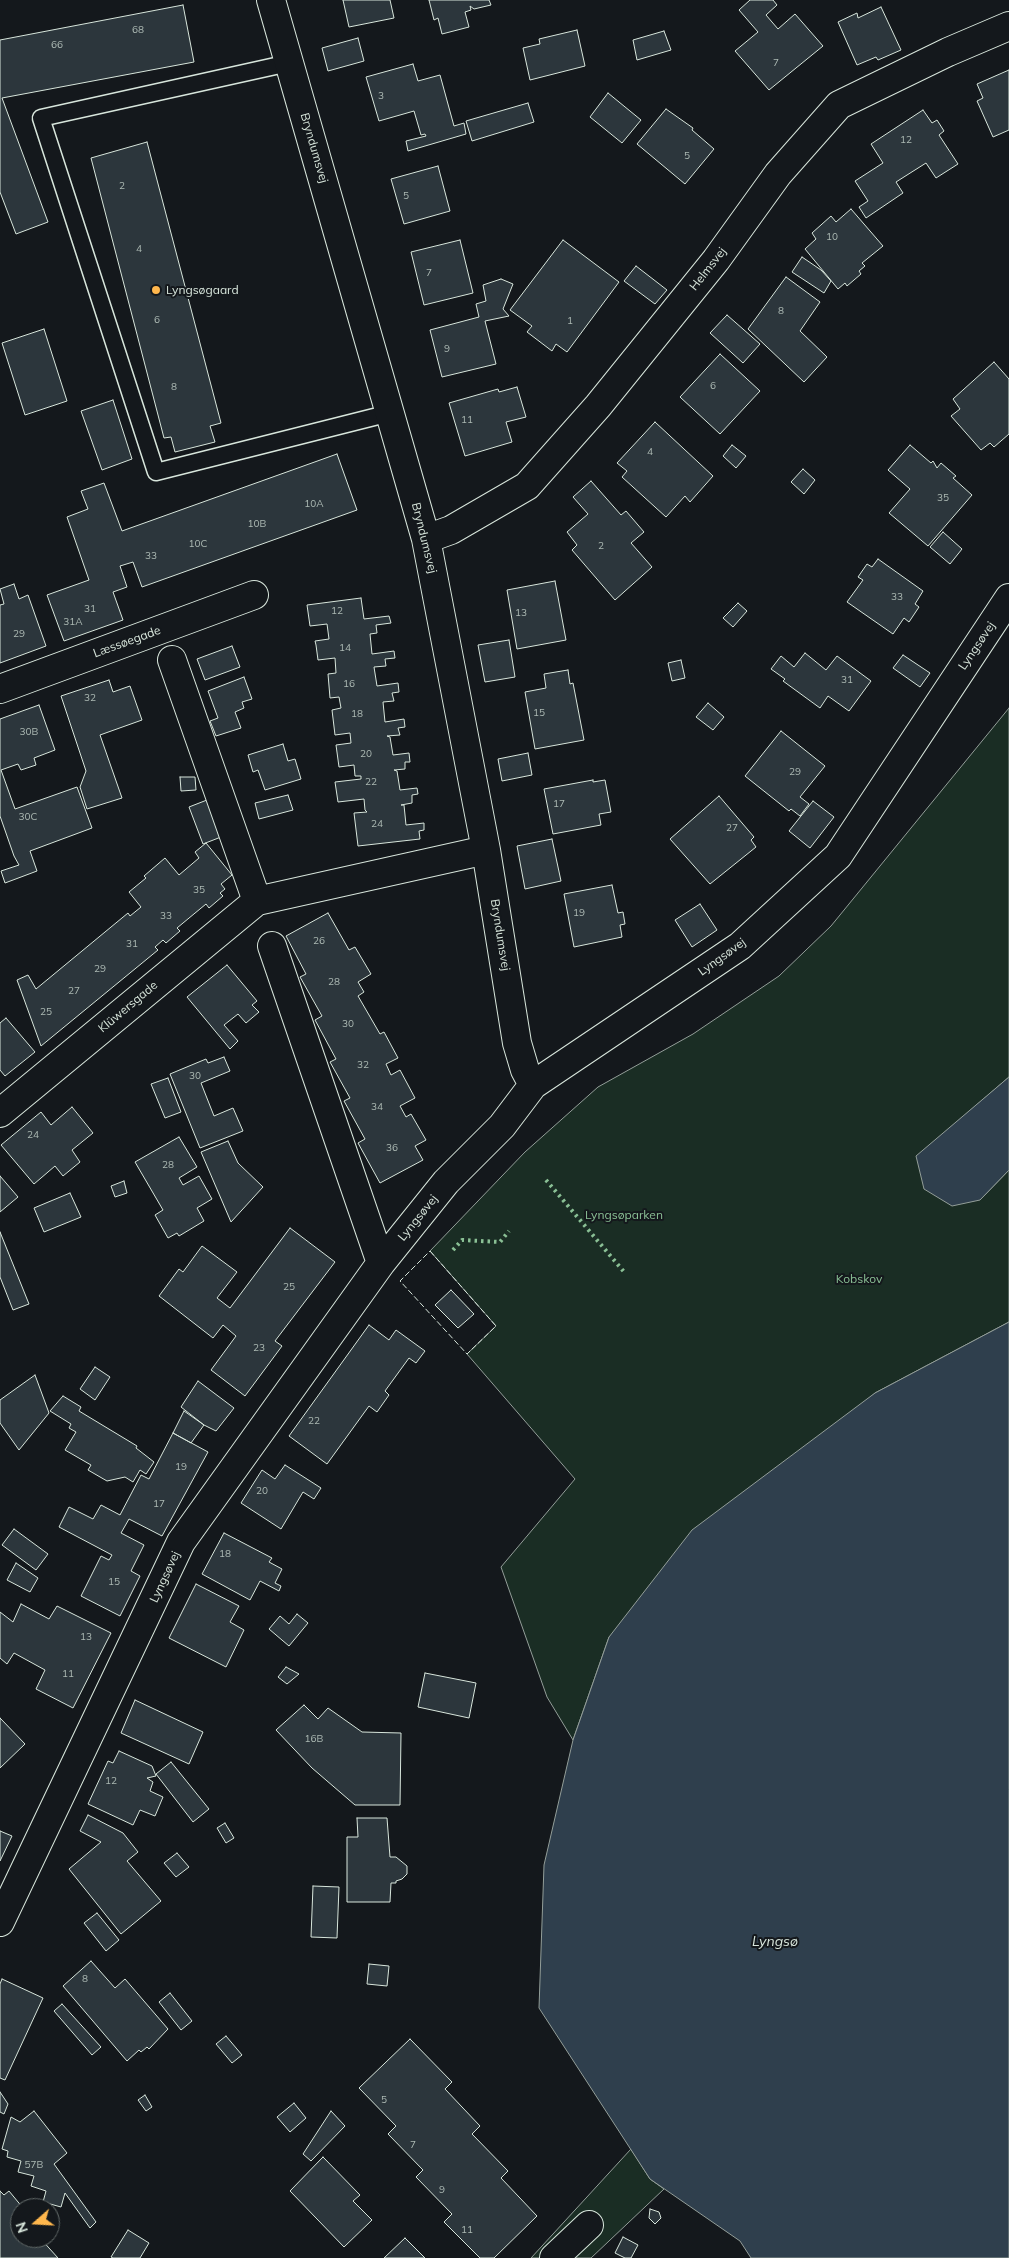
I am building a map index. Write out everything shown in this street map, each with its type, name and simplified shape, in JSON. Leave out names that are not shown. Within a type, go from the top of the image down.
[{"type":"street","name":"Bryndumsvej","points":[[271,0],[426,539],[486,850],[517,1043],[525,1070],[533,1085]]},
{"type":"street","name":"Helmsvej","points":[[426,539],[451,530],[526,486],[598,406],[716,260],[778,174],[839,105],[948,52],[1009,26]]},
{"type":"street","name":"Læssøegade","points":[[0,689],[254,595]]},
{"type":"street","name":"Lyngsøvej","points":[[0,1922],[181,1542],[381,1263],[446,1182],[502,1126],[533,1085],[740,946],[838,856],[1009,598]]},
{"type":"street","points":[[172,660],[256,901]]},
{"type":"street","name":"Klüwersgade","points":[[0,1113],[256,901],[486,850]]},
{"type":"street","points":[[272,946],[381,1263]]},
{"type":"street","points":[[554,2258],[589,2225]]},
{"type":"lane","points":[[289,63],[41,118],[156,472],[390,414]]},
{"type":"green space","points":[[1009,708],[1009,1077],[942,1135],[980,1200],[1009,1170],[1009,1322],[875,1393],[609,1637],[573,1740],[547,1697],[501,1567],[575,1479],[467,1354],[496,1326],[430,1251],[525,1152],[598,1087],[693,1034],[779,976],[831,926]]},
{"type":"green space","points":[[631,2149],[650,2179],[664,2189],[591,2258],[531,2258]]},
{"type":"water","points":[[1009,1077],[1009,1170],[980,1200],[952,1206],[924,1189],[916,1156]]},
{"type":"water","name":"Lyngsø","points":[[1009,1322],[1009,2258],[751,2258],[740,2241],[650,2179],[539,2008],[544,1865],[573,1740],[609,1637],[692,1530],[875,1393]]},
{"type":"building","points":[[343,0],[390,0],[394,18],[349,27]]},
{"type":"building","points":[[429,0],[489,0],[491,5],[474,9],[470,6],[471,10],[465,12],[469,27],[442,34],[438,18],[434,20]]},
{"type":"building","points":[[750,0],[773,0],[777,5],[766,15],[778,29],[795,14],[823,46],[769,90],[735,51],[758,32],[739,10]]},
{"type":"building","points":[[183,5],[194,62],[2,98],[48,222],[16,234],[0,192],[0,40]]},
{"type":"building","points":[[881,7],[901,50],[878,60],[876,57],[857,65],[838,22],[857,13],[858,18]]},
{"type":"building","points":[[577,30],[585,66],[530,80],[523,48],[540,44],[539,39]]},
{"type":"building","points":[[664,31],[671,50],[637,60],[633,40]]},
{"type":"building","points":[[358,38],[364,61],[328,71],[322,48]]},
{"type":"building","points":[[413,64],[418,81],[440,75],[454,126],[464,123],[466,134],[408,151],[406,141],[426,136],[425,134],[421,135],[414,111],[379,121],[366,77]]},
{"type":"building","points":[[1009,70],[1009,130],[993,137],[977,101],[983,98],[977,84]]},
{"type":"building","points":[[608,93],[641,120],[622,143],[590,117]]},
{"type":"building","points":[[528,103],[534,122],[472,141],[466,121]]},
{"type":"building","points":[[666,109],[693,128],[692,130],[714,149],[685,184],[637,144]]},
{"type":"building","points":[[923,110],[932,123],[937,120],[944,131],[939,135],[958,164],[936,178],[926,163],[896,182],[903,193],[866,218],[859,207],[868,201],[855,181],[883,163],[871,144]]},
{"type":"building","name":"Lyngsøgaard","points":[[147,142],[221,423],[210,426],[215,442],[175,452],[171,437],[164,438],[91,158]]},
{"type":"building","points":[[438,166],[450,211],[404,224],[391,179]]},
{"type":"building","points":[[851,209],[883,246],[862,263],[865,266],[859,271],[861,274],[847,286],[845,283],[838,289],[805,249],[816,239],[812,233],[831,216],[836,222]]},
{"type":"building","points":[[460,240],[473,293],[424,305],[411,252]]},
{"type":"building","points":[[563,240],[619,282],[567,352],[556,344],[552,351],[527,332],[532,326],[510,310]]},
{"type":"building","points":[[802,257],[821,270],[831,281],[824,293],[792,272]]},
{"type":"building","points":[[636,266],[667,290],[655,304],[624,281]]},
{"type":"building","points":[[786,277],[820,302],[800,331],[827,357],[804,382],[748,329]]},
{"type":"building","points":[[501,279],[513,284],[503,309],[509,316],[485,321],[496,364],[442,377],[430,330],[479,317],[476,304],[486,301],[483,285]]},
{"type":"building","points":[[727,315],[760,344],[743,363],[710,333]]},
{"type":"building","points":[[44,329],[67,401],[25,415],[2,343]]},
{"type":"building","points":[[720,354],[760,391],[720,434],[680,397]]},
{"type":"building","points":[[994,362],[1009,379],[1009,434],[994,447],[990,443],[981,450],[951,416],[960,409],[953,399]]},
{"type":"building","points":[[517,387],[526,417],[506,422],[512,442],[465,456],[449,403],[498,389],[499,392]]},
{"type":"building","points":[[113,400],[132,459],[102,470],[81,411]]},
{"type":"building","points":[[655,422],[713,476],[690,502],[685,496],[666,517],[622,477],[627,471],[617,463]]},
{"type":"building","points":[[732,445],[746,456],[736,468],[723,456]]},
{"type":"building","points":[[910,445],[931,463],[933,461],[937,468],[941,463],[956,476],[953,478],[972,495],[928,546],[889,513],[910,489],[888,470]]},
{"type":"building","points":[[337,454],[357,510],[142,587],[133,562],[120,566],[127,587],[113,592],[123,620],[64,641],[47,595],[89,580],[67,517],[88,509],[81,491],[104,483],[122,531]]},
{"type":"building","points":[[803,469],[815,480],[804,494],[791,482]]},
{"type":"building","points":[[591,481],[621,515],[626,511],[644,532],[631,543],[652,567],[615,600],[572,550],[577,545],[567,532],[588,514],[573,497]]},
{"type":"building","points":[[943,532],[962,549],[950,564],[930,547]]},
{"type":"building","points":[[878,559],[923,591],[915,604],[919,607],[909,622],[904,618],[893,634],[847,602],[863,580],[858,577],[867,564],[872,567]]},
{"type":"building","points":[[555,581],[566,640],[517,649],[507,590]]},
{"type":"building","points":[[14,584],[19,599],[28,595],[46,646],[0,663],[0,605],[4,604],[0,589]]},
{"type":"building","points":[[361,598],[364,619],[389,616],[391,623],[376,625],[377,633],[370,634],[372,654],[394,651],[395,658],[385,659],[386,666],[374,667],[377,686],[398,683],[399,692],[392,693],[394,701],[383,702],[385,722],[404,719],[405,727],[398,728],[400,735],[387,736],[390,737],[393,755],[409,753],[410,762],[405,762],[405,769],[394,770],[397,771],[400,790],[417,788],[418,794],[412,795],[412,803],[401,805],[404,805],[406,825],[424,823],[424,830],[419,831],[420,839],[358,846],[354,813],[367,812],[364,799],[338,802],[335,782],[361,779],[361,776],[355,776],[354,765],[339,767],[336,745],[351,743],[350,733],[335,735],[332,710],[341,708],[339,697],[330,698],[328,674],[336,673],[335,658],[318,660],[315,641],[329,639],[327,624],[310,626],[307,605]]},
{"type":"building","points":[[738,603],[747,611],[733,627],[723,618]]},
{"type":"building","points":[[509,640],[515,677],[485,682],[478,645]]},
{"type":"building","points":[[232,646],[240,667],[205,680],[197,659]]},
{"type":"building","points":[[805,653],[826,670],[837,656],[871,681],[849,711],[828,696],[820,708],[783,681],[785,679],[771,669],[781,656],[794,667]]},
{"type":"building","points":[[903,655],[930,673],[920,687],[893,668]]},
{"type":"building","points":[[681,660],[685,678],[672,681],[668,663]]},
{"type":"building","points":[[568,670],[570,684],[573,683],[584,740],[535,749],[525,692],[546,688],[544,674]]},
{"type":"building","points":[[244,677],[252,699],[242,702],[244,708],[235,712],[241,728],[216,736],[210,721],[218,718],[208,691]]},
{"type":"building","points":[[109,680],[113,692],[130,686],[142,720],[100,735],[122,798],[87,809],[80,787],[86,771],[61,696]]},
{"type":"building","points":[[708,703],[724,717],[713,730],[696,717]]},
{"type":"building","points":[[39,705],[55,750],[34,758],[36,765],[21,770],[18,764],[1,770],[15,809],[77,787],[92,828],[30,851],[37,871],[5,883],[1,871],[19,865],[0,816],[0,719]]},
{"type":"building","points":[[781,731],[825,766],[800,797],[809,804],[800,816],[791,809],[789,811],[745,776]]},
{"type":"building","points":[[283,744],[288,761],[295,759],[301,779],[265,790],[258,770],[253,772],[248,755]]},
{"type":"building","points":[[528,753],[532,775],[502,781],[498,759]]},
{"type":"building","points":[[180,777],[195,777],[196,790],[181,791]]},
{"type":"building","points":[[593,780],[593,782],[605,780],[611,812],[599,814],[601,825],[553,834],[544,789]]},
{"type":"building","points":[[288,795],[293,810],[259,819],[255,803]]},
{"type":"building","points":[[719,796],[754,837],[751,840],[756,847],[710,884],[670,839]]},
{"type":"building","points":[[207,800],[221,837],[203,844],[189,807]]},
{"type":"building","points":[[813,801],[834,817],[810,848],[789,831]]},
{"type":"building","points":[[552,839],[561,881],[525,889],[517,846]]},
{"type":"building","points":[[206,843],[232,875],[221,884],[225,889],[220,893],[223,896],[209,908],[206,904],[177,928],[180,931],[166,943],[163,940],[155,947],[158,950],[41,1046],[17,980],[28,975],[36,989],[128,913],[130,916],[141,907],[129,892],[146,878],[144,876],[165,858],[179,875],[199,858],[195,852]]},
{"type":"building","points":[[612,885],[618,913],[623,912],[625,924],[620,925],[622,937],[574,947],[564,894]]},
{"type":"building","points":[[700,904],[717,930],[692,947],[675,920]]},
{"type":"building","points":[[328,913],[349,950],[355,947],[371,974],[358,982],[364,992],[358,996],[380,1034],[384,1032],[398,1058],[386,1064],[391,1075],[400,1070],[415,1098],[400,1106],[406,1117],[411,1114],[426,1140],[415,1146],[423,1160],[380,1183],[358,1143],[365,1139],[344,1101],[350,1098],[330,1062],[336,1059],[315,1020],[322,1016],[300,977],[306,974],[286,936]]},
{"type":"building","points":[[227,965],[257,1001],[252,1005],[259,1012],[246,1023],[238,1014],[224,1025],[238,1041],[230,1049],[187,997]]},
{"type":"building","points":[[6,1018],[35,1052],[5,1076],[0,1070],[0,1023]]},
{"type":"building","points":[[224,1057],[230,1071],[201,1083],[214,1116],[233,1108],[243,1131],[200,1148],[170,1074],[206,1059],[208,1063]]},
{"type":"building","points":[[168,1078],[181,1112],[165,1118],[151,1084]]},
{"type":"building","points":[[72,1107],[93,1133],[72,1150],[80,1162],[63,1176],[55,1166],[34,1184],[1,1145],[41,1112],[51,1125]]},
{"type":"building","points":[[179,1137],[197,1167],[179,1178],[183,1185],[199,1176],[212,1199],[197,1208],[204,1221],[179,1236],[177,1233],[168,1238],[155,1215],[163,1210],[135,1162]]},
{"type":"building","points":[[228,1141],[238,1163],[263,1187],[231,1222],[201,1152]]},
{"type":"building","points":[[0,1176],[18,1197],[0,1212]]},
{"type":"building","points":[[124,1181],[127,1193],[115,1197],[111,1186]]},
{"type":"building","points":[[70,1193],[81,1217],[44,1232],[34,1208]]},
{"type":"building","points":[[290,1228],[335,1262],[275,1341],[282,1346],[245,1396],[211,1370],[236,1336],[223,1325],[213,1338],[159,1296],[179,1269],[183,1272],[202,1246],[237,1272],[217,1298],[230,1308]]},
{"type":"building","points":[[0,1232],[29,1304],[13,1310],[0,1277]]},
{"type":"building","points":[[451,1290],[474,1314],[458,1328],[435,1305]]},
{"type":"building","points":[[369,1325],[389,1340],[396,1330],[425,1351],[416,1363],[409,1358],[385,1391],[389,1395],[377,1412],[369,1406],[327,1464],[289,1436]]},
{"type":"building","points":[[95,1367],[110,1377],[95,1400],[80,1389]]},
{"type":"building","points":[[35,1375],[49,1413],[19,1450],[0,1423],[0,1400]]},
{"type":"building","points":[[198,1381],[234,1408],[216,1431],[204,1425],[181,1407]]},
{"type":"building","points":[[63,1396],[81,1407],[79,1411],[137,1446],[136,1448],[154,1462],[146,1474],[140,1470],[133,1482],[125,1477],[107,1481],[88,1470],[91,1465],[65,1450],[76,1432],[69,1428],[71,1424],[50,1411]]},
{"type":"building","points":[[184,1411],[204,1425],[191,1443],[173,1433]]},
{"type":"building","points":[[173,1433],[208,1452],[162,1536],[129,1519],[121,1533],[144,1545],[131,1571],[140,1576],[120,1616],[81,1596],[101,1556],[109,1560],[112,1555],[59,1527],[69,1507],[93,1519],[101,1505],[120,1515],[141,1475],[149,1479]]},
{"type":"building","points":[[285,1465],[321,1488],[314,1499],[303,1492],[281,1529],[241,1503],[262,1470],[275,1479]]},
{"type":"building","points":[[14,1529],[48,1554],[36,1570],[2,1545]]},
{"type":"building","points":[[224,1533],[272,1558],[269,1562],[282,1569],[275,1583],[281,1586],[279,1591],[260,1581],[250,1600],[202,1574]]},
{"type":"building","points":[[16,1563],[38,1578],[30,1592],[7,1580]]},
{"type":"building","points":[[196,1584],[239,1606],[230,1622],[244,1630],[226,1667],[169,1638]]},
{"type":"building","points":[[21,1604],[49,1619],[57,1606],[111,1633],[73,1708],[36,1689],[45,1670],[14,1653],[7,1664],[0,1658],[0,1612],[13,1622]]},
{"type":"building","points":[[297,1614],[308,1623],[289,1646],[269,1629],[280,1616],[289,1624]]},
{"type":"building","points":[[286,1667],[299,1674],[287,1684],[278,1677]]},
{"type":"building","points":[[425,1673],[476,1683],[469,1718],[418,1707]]},
{"type":"building","points":[[135,1700],[203,1732],[189,1764],[121,1733]]},
{"type":"building","points":[[304,1705],[318,1719],[328,1708],[362,1732],[401,1733],[400,1805],[355,1805],[312,1768],[276,1730]]},
{"type":"building","points":[[0,1718],[25,1744],[0,1768]]},
{"type":"building","points":[[119,1751],[152,1766],[156,1776],[147,1778],[153,1782],[150,1791],[163,1797],[155,1816],[140,1810],[133,1825],[88,1804],[108,1761],[113,1763]]},
{"type":"building","points":[[171,1762],[209,1809],[193,1822],[156,1774]]},
{"type":"building","points":[[88,1815],[123,1833],[138,1852],[127,1861],[161,1901],[121,1934],[69,1869],[101,1842],[80,1831]]},
{"type":"building","points":[[357,1818],[387,1818],[390,1857],[396,1857],[407,1866],[407,1874],[402,1879],[396,1881],[396,1883],[391,1883],[390,1902],[347,1902],[347,1837],[358,1837]]},
{"type":"building","points":[[225,1823],[234,1838],[226,1843],[217,1828]]},
{"type":"building","points":[[0,1831],[12,1836],[0,1861]]},
{"type":"building","points":[[177,1853],[189,1867],[176,1877],[164,1863]]},
{"type":"building","points":[[313,1886],[339,1887],[337,1938],[311,1937]]},
{"type":"building","points":[[97,1913],[119,1940],[106,1951],[84,1923]]},
{"type":"building","points":[[91,1961],[115,1988],[125,1979],[168,2029],[149,2049],[147,2047],[141,2052],[139,2050],[127,2061],[63,1986]]},
{"type":"building","points":[[369,1964],[389,1966],[387,1986],[367,1984]]},
{"type":"building","points":[[2,1979],[43,1998],[5,2080],[0,2078],[0,1984]]},
{"type":"building","points":[[170,1993],[192,2021],[181,2030],[159,2002]]},
{"type":"building","points":[[62,2004],[101,2047],[92,2055],[54,2011]]},
{"type":"building","points":[[226,2036],[242,2055],[232,2063],[216,2044]]},
{"type":"building","points":[[410,2039],[452,2082],[445,2089],[480,2126],[472,2134],[508,2171],[501,2178],[537,2216],[494,2258],[480,2258],[444,2222],[452,2214],[416,2177],[423,2170],[388,2134],[396,2126],[359,2088]]},
{"type":"building","points":[[0,2092],[8,2104],[4,2114],[0,2112]]},
{"type":"building","points":[[145,2095],[152,2107],[146,2111],[138,2100]]},
{"type":"building","points":[[294,2103],[306,2118],[290,2132],[277,2117]]},
{"type":"building","points":[[34,2111],[67,2153],[54,2164],[96,2222],[90,2228],[65,2193],[61,2207],[60,2198],[44,2198],[46,2191],[31,2186],[34,2176],[18,2172],[21,2161],[7,2157],[8,2151],[2,2149],[11,2117],[20,2122]]},
{"type":"building","points":[[331,2111],[345,2126],[311,2161],[303,2154]]},
{"type":"building","points":[[323,2157],[360,2195],[353,2201],[372,2220],[344,2247],[290,2191]]},
{"type":"building","points":[[0,2191],[4,2195],[9,2191],[15,2198],[10,2198],[10,2248],[49,2248],[58,2258],[0,2258]]},
{"type":"building","points":[[650,2209],[659,2212],[661,2218],[655,2224],[649,2218]]},
{"type":"building","points":[[128,2230],[149,2243],[140,2258],[111,2257]]},
{"type":"building","points":[[623,2237],[638,2245],[631,2258],[625,2258],[615,2253]]},
{"type":"building","points":[[405,2238],[425,2258],[384,2258]]},
{"type":"hedge","points":[[546,1180],[625,1273]]},
{"type":"hedge","points":[[453,1250],[462,1240],[500,1242],[509,1231]]},
{"type":"fence","points":[[430,1251],[496,1326],[467,1354],[400,1281],[430,1251]]},
{"type":"place","name":"Lyngsøgaard","points":[[156,290]]},
{"type":"park label","name":"Lyngsøparken","points":[[624,1215]]},
{"type":"park label","name":"Kobskov","points":[[859,1279]]}]
